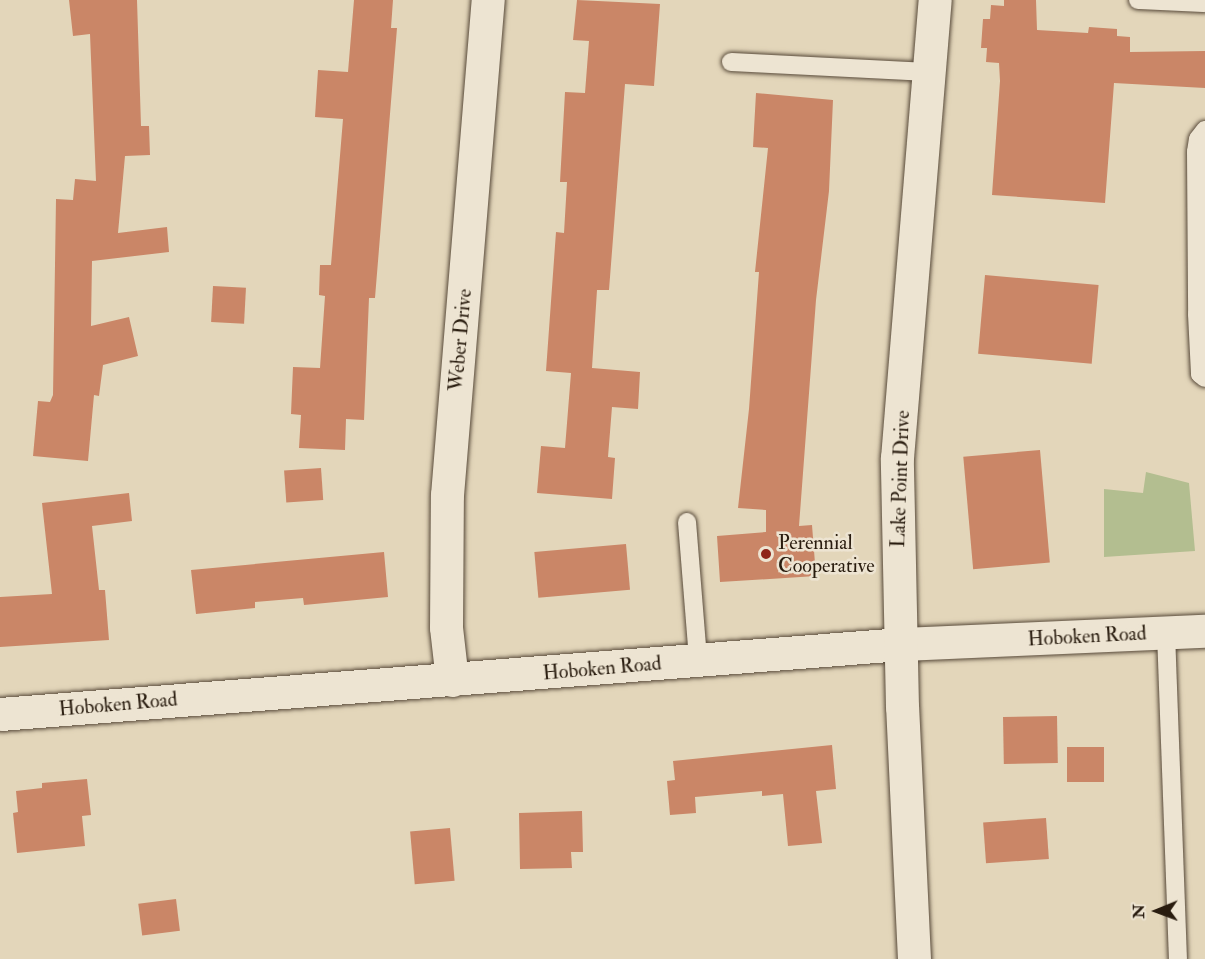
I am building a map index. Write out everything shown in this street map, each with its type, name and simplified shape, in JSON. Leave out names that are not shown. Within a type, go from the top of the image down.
[{"type":"street","name":"Weber Drive","points":[[452,680],[446,627],[447,495],[488,0]]},
{"type":"street","name":"Lake Point Drive","points":[[914,959],[897,458],[935,0]]},
{"type":"street","name":"Hoboken Road","points":[[0,714],[902,644],[1205,631]]},
{"type":"lane","points":[[1138,0],[1205,3]]},
{"type":"lane","points":[[731,62],[929,72]]},
{"type":"lane","points":[[1205,130],[1198,139],[1196,152],[1197,314],[1200,374],[1205,378]]},
{"type":"lane","points":[[687,522],[698,660]]},
{"type":"lane","points":[[1166,633],[1178,959]]},
{"type":"green space","points":[[1146,472],[1189,483],[1195,551],[1104,557],[1104,489],[1143,493]]},
{"type":"building","points":[[69,0],[137,0],[141,126],[149,126],[150,155],[125,156],[118,233],[167,227],[169,252],[92,261],[91,326],[129,317],[138,356],[103,365],[99,396],[94,395],[88,461],[33,456],[38,401],[50,402],[53,395],[56,199],[73,200],[75,179],[96,181],[90,34],[73,36]]},
{"type":"building","points":[[354,0],[393,0],[391,28],[397,28],[375,298],[369,298],[364,420],[346,419],[345,450],[299,448],[301,415],[291,414],[293,367],[320,368],[325,296],[319,295],[320,265],[331,265],[343,119],[315,117],[318,70],[348,72]]},
{"type":"building","points":[[577,0],[660,4],[654,86],[625,84],[609,290],[597,290],[592,368],[640,372],[638,409],[612,407],[608,457],[615,458],[612,499],[537,493],[541,446],[565,448],[571,373],[546,371],[556,232],[564,233],[567,182],[560,182],[565,92],[585,93],[589,41],[573,40]]},
{"type":"building","points":[[1004,0],[1036,0],[1037,30],[1088,33],[1089,27],[1117,29],[1117,36],[1130,37],[1130,52],[1205,51],[1205,88],[1114,83],[1105,203],[992,195],[1000,81],[999,63],[986,62],[987,48],[981,48],[983,19],[990,19],[991,5],[1004,6]]},
{"type":"building","points":[[756,93],[833,100],[829,191],[816,300],[799,526],[812,525],[816,576],[720,582],[717,536],[766,532],[766,510],[738,508],[749,409],[759,272],[755,272],[768,148],[753,147]]},
{"type":"building","points":[[985,275],[1099,285],[1092,364],[978,354]]},
{"type":"building","points":[[213,286],[246,288],[244,324],[211,322]]},
{"type":"building","points":[[1040,450],[1050,563],[973,569],[963,457]]},
{"type":"building","points":[[321,468],[323,500],[286,503],[284,471]]},
{"type":"building","points":[[129,493],[132,521],[92,526],[99,590],[105,590],[109,640],[0,647],[0,597],[52,594],[42,503]]},
{"type":"building","points":[[626,544],[630,590],[538,598],[534,552]]},
{"type":"building","points":[[384,552],[388,597],[304,605],[303,598],[255,602],[255,608],[196,614],[191,570]]},
{"type":"building","points":[[1057,716],[1058,763],[1004,764],[1003,717]]},
{"type":"building","points":[[832,745],[836,789],[816,791],[822,843],[788,846],[783,794],[762,796],[762,791],[695,797],[696,813],[670,815],[667,781],[675,780],[673,761]]},
{"type":"building","points":[[1067,747],[1104,747],[1104,782],[1067,782]]},
{"type":"building","points":[[87,779],[91,815],[82,816],[85,846],[17,853],[13,813],[18,812],[16,791],[42,788],[42,783]]},
{"type":"building","points":[[582,811],[583,852],[571,852],[572,868],[520,869],[519,813]]},
{"type":"building","points":[[1046,818],[1049,859],[986,863],[983,822]]},
{"type":"building","points":[[450,828],[455,881],[415,884],[410,831]]},
{"type":"building","points":[[176,899],[180,931],[142,935],[138,904]]},
{"type":"place","name":"Perennial Cooperative","points":[[766,554]]}]
